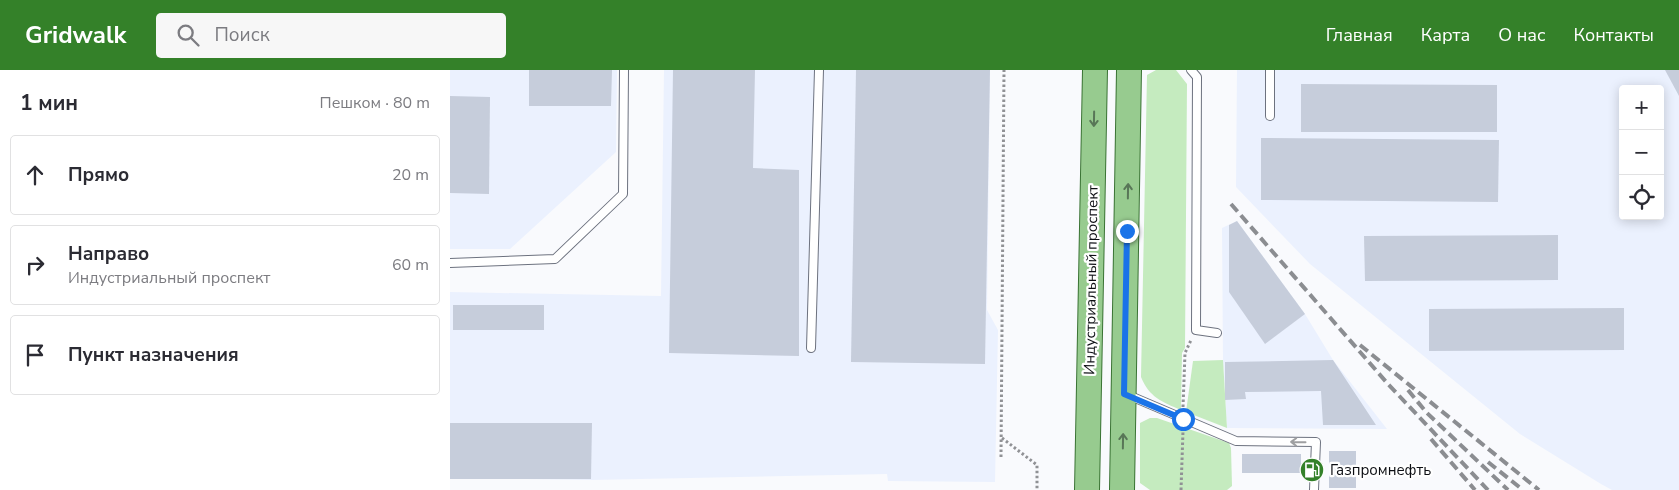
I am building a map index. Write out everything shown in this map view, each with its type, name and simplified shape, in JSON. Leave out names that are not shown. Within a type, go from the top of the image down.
[{"type":"main road","name":"Индустриальный проспект","points":[[1087,490],[1095,70]]},
{"type":"main road","points":[[1122,490],[1130,70]]},
{"type":"lane","points":[[450,263],[555,259],[623,194],[624,70]]},
{"type":"lane","points":[[811,348],[819,70]]},
{"type":"lane","points":[[1192,70],[1197,77],[1196,330],[1217,333]]},
{"type":"lane","points":[[1270,70],[1270,116]]},
{"type":"lane","points":[[1124,394],[1236,441],[1316,442],[1314,490]]},
{"type":"path","points":[[1001,457],[1004,70]]},
{"type":"path","points":[[1001,438],[1037,465],[1037,490]]},
{"type":"shaded area","points":[[450,70],[617,70],[616,152],[510,249],[450,249]]},
{"type":"shaded area","points":[[664,70],[990,70],[987,310],[998,330],[995,482],[888,481],[887,474],[591,480],[450,478],[450,292],[661,296]]},
{"type":"shaded area","points":[[1237,70],[1679,70],[1679,490],[1612,490],[1601,484],[1520,434],[1310,264],[1236,187]]},
{"type":"shaded area","points":[[1237,221],[1305,314],[1333,360],[1387,429],[1227,428],[1223,360],[1222,228]]},
{"type":"green space","points":[[1156,70],[1176,70],[1187,84],[1185,348],[1182,353],[1181,410],[1152,394],[1141,377],[1147,75]]},
{"type":"green space","points":[[1223,360],[1227,428],[1186,412],[1193,361]]},
{"type":"green space","points":[[1150,418],[1157,418],[1229,443],[1231,448],[1232,486],[1227,490],[1150,490],[1140,483],[1140,423]]},
{"type":"building","points":[[529,70],[612,70],[611,106],[529,106]]},
{"type":"building","points":[[673,70],[755,70],[753,168],[799,170],[799,356],[669,353]]},
{"type":"building","points":[[856,70],[990,70],[985,364],[851,362]]},
{"type":"building","points":[[1665,70],[1679,70],[1679,96]]},
{"type":"building","points":[[1301,84],[1497,85],[1497,132],[1301,132]]},
{"type":"building","points":[[450,96],[490,97],[489,194],[450,193]]},
{"type":"building","points":[[1261,138],[1499,140],[1498,202],[1261,200]]},
{"type":"building","points":[[1237,221],[1305,314],[1265,344],[1229,292],[1229,225]]},
{"type":"building","points":[[1558,235],[1558,280],[1365,281],[1364,236]]},
{"type":"building","points":[[453,305],[544,305],[544,330],[453,330]]},
{"type":"building","points":[[1624,308],[1624,350],[1429,351],[1429,309]]},
{"type":"building","points":[[1333,360],[1376,425],[1323,425],[1321,391],[1245,392],[1246,399],[1225,400],[1225,362]]},
{"type":"building","points":[[450,423],[592,423],[591,479],[450,479]]},
{"type":"building","points":[[1329,451],[1356,451],[1356,488],[1329,488]]},
{"type":"building","points":[[1242,454],[1301,454],[1301,473],[1242,473]]},
{"type":"railway","points":[[1231,204],[1388,384],[1488,490]]},
{"type":"railway","points":[[1360,345],[1539,490]]},
{"type":"railway","points":[[1408,390],[1426,412],[1508,490]]},
{"type":"railway","points":[[1431,439],[1475,490]]},
{"type":"railway","points":[[1488,462],[1523,490]]},
{"type":"place","name":"Газпромнефть","points":[[1312,470]]},
{"type":"route","points":[[1127,231],[1124,394],[1183,419]]}]
